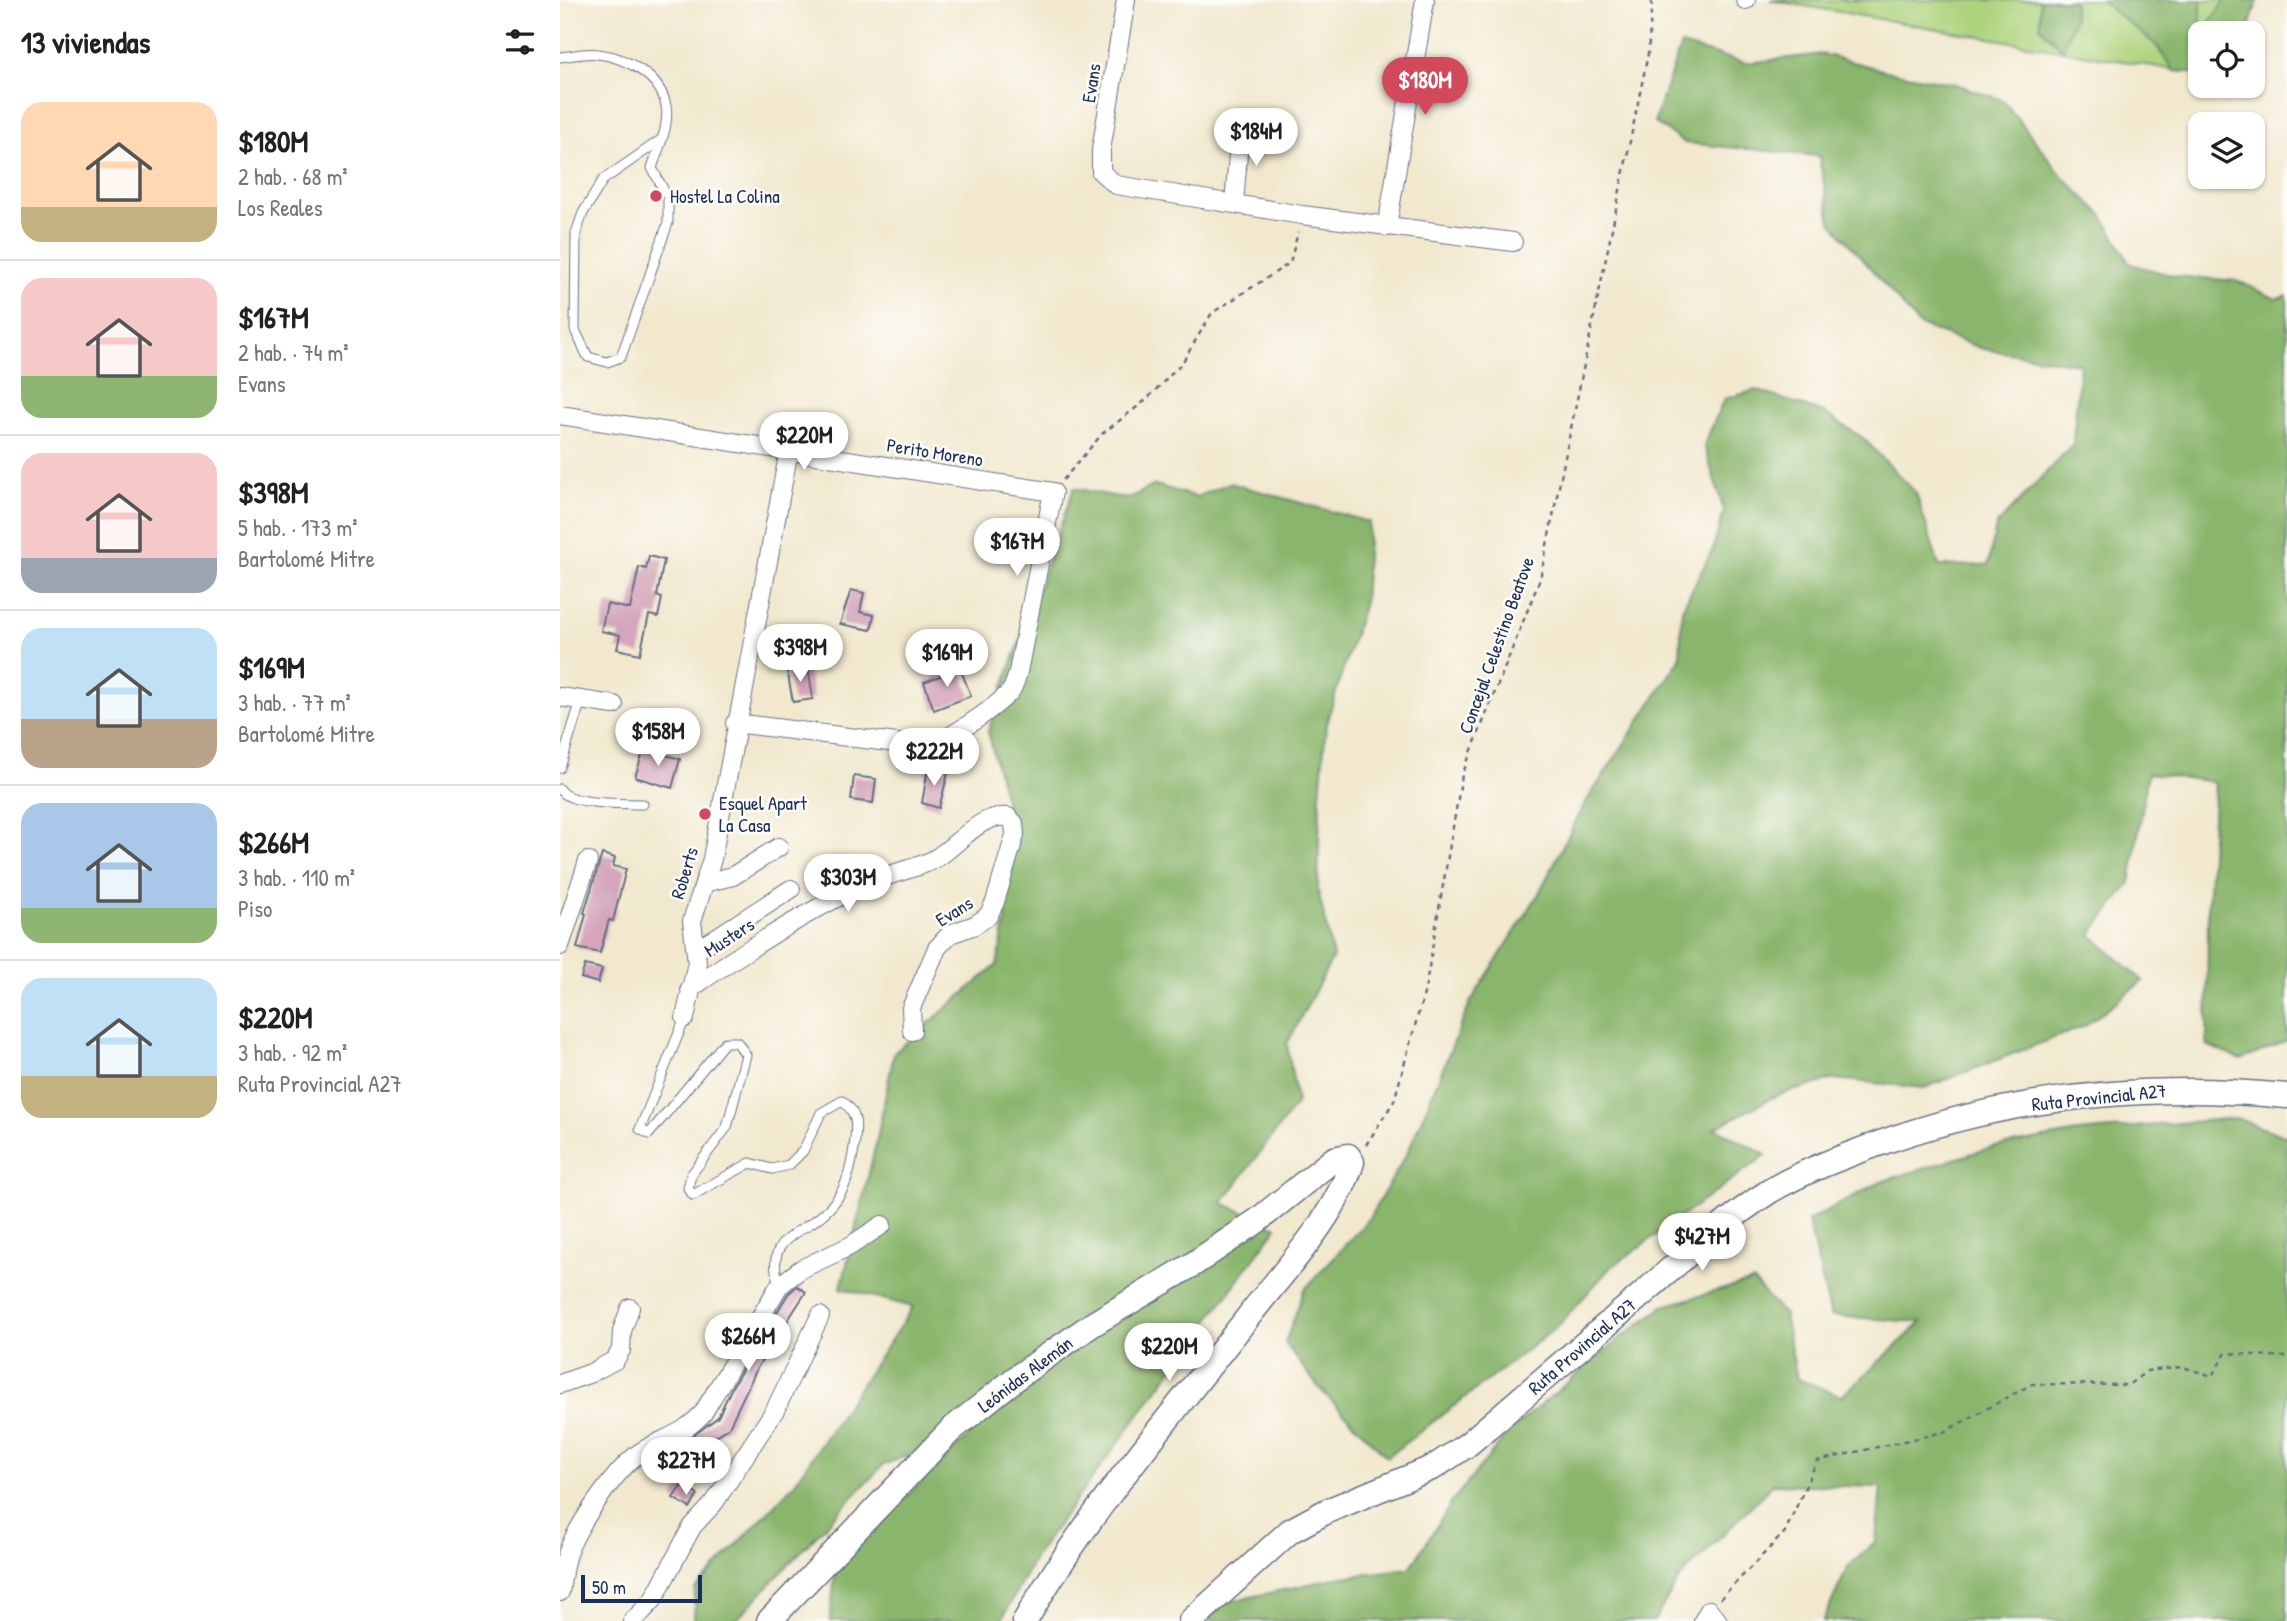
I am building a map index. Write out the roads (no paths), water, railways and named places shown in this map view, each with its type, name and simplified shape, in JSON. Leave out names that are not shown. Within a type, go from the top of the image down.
[{"type":"street","name":"Evans","points":[[1126,0],[1101,150],[1101,172],[1116,185],[1234,204]]},
{"type":"street","points":[[1387,227],[1425,0]]},
{"type":"street","points":[[1240,129],[1234,204],[1387,227],[1513,242]]},
{"type":"street","name":"Perito Moreno","points":[[560,415],[1053,492],[1018,672],[1011,691],[943,741],[929,747],[735,723]]},
{"type":"street","name":"Roberts","points":[[685,1018],[697,950],[692,921],[712,859],[735,723],[789,450]]},
{"type":"street","points":[[560,697],[614,705]]},
{"type":"street","name":"Musters","points":[[690,989],[789,924],[889,873],[931,860],[984,822],[999,816],[1008,817],[1014,823]]},
{"type":"street","name":"Evans","points":[[912,1031],[911,1008],[937,948],[950,934],[975,925],[988,916],[995,902],[1015,835],[1014,823]]},
{"type":"street","points":[[704,883],[733,876],[779,847]]},
{"type":"street","points":[[560,946],[588,861]]},
{"type":"street","points":[[697,950],[717,934],[791,889]]},
{"type":"street","name":"Ruta Provincial A27","points":[[1191,1621],[1290,1531],[1327,1511],[1434,1467],[1467,1445],[1704,1241],[1770,1191],[1820,1166],[1934,1125],[2043,1101],[2157,1090],[2225,1090],[2287,1096]]},
{"type":"street","name":"Leónidas Alemán","points":[[769,1621],[951,1430],[1020,1375],[1093,1324],[1192,1265],[1246,1228],[1334,1159],[1348,1156],[1352,1163],[1342,1186],[1304,1245],[1120,1482],[1044,1587],[1024,1621]]},
{"type":"street","points":[[560,1592],[567,1555],[583,1522],[627,1464],[642,1451],[689,1429],[703,1413],[779,1286],[801,1269],[850,1246],[882,1225]]},
{"type":"street","points":[[560,1384],[591,1373],[615,1360],[621,1350],[622,1331],[630,1308]]},
{"type":"street","points":[[633,1621],[653,1600],[692,1527],[714,1503],[775,1410],[820,1316]]},
{"type":"lane","points":[[560,57],[597,54],[621,60],[650,77],[661,88],[667,108],[662,139],[652,168],[668,198],[668,223],[621,357],[607,362],[587,357],[575,330],[576,233],[583,213],[603,180],[662,139]]},
{"type":"lane","points":[[560,768],[581,700]]},
{"type":"lane","points":[[560,789],[564,796],[576,800],[643,804]]},
{"type":"lane","points":[[685,1018],[640,1129],[649,1133],[725,1042],[737,1042],[746,1055],[727,1127],[691,1175],[688,1188],[693,1195],[750,1163],[772,1169],[789,1165],[803,1151],[821,1113],[842,1101],[852,1108],[857,1124],[851,1174],[842,1195],[823,1216],[796,1232],[779,1248],[775,1265],[779,1286]]},
{"type":"place","name":"Hostel La Colina","points":[[656,196]]},
{"type":"place","name":"Esquel Apart La Casa","points":[[705,814]]}]
